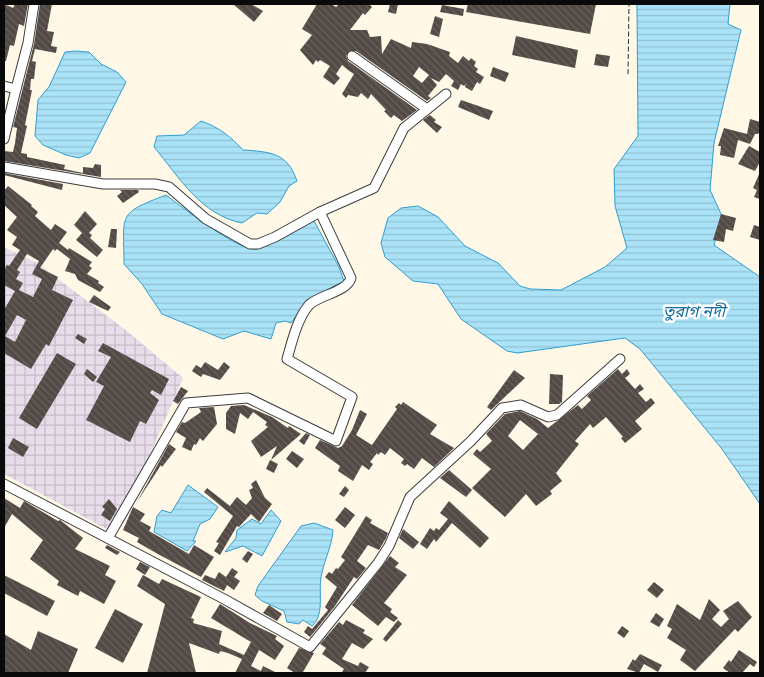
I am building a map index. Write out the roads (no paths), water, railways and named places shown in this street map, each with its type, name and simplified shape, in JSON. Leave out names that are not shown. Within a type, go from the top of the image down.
[{"type":"street","points":[[4,139],[28,43],[34,4]]},
{"type":"street","points":[[352,56],[427,109]]},
{"type":"street","points":[[4,86],[16,88]]},
{"type":"street","points":[[4,167],[103,184],[155,184],[169,187],[206,219],[250,244],[258,244],[320,212],[374,188],[404,128],[446,94]]},
{"type":"street","points":[[108,538],[186,403],[248,398],[336,442],[352,397],[287,360],[295,332],[309,306],[321,297],[342,288],[350,282],[351,278],[320,212]]},
{"type":"street","points":[[4,484],[224,599],[310,647],[378,563],[388,546],[407,501],[471,441],[502,408],[521,405],[548,417],[557,415],[620,359]]},
{"type":"water","name":"তুরাগ নদী","points":[[637,4],[730,4],[728,24],[741,30],[714,143],[710,190],[722,216],[714,245],[760,277],[760,504],[722,449],[640,349],[625,338],[517,353],[507,351],[461,319],[438,284],[413,281],[385,257],[381,243],[388,218],[401,208],[418,206],[438,217],[465,246],[498,263],[520,286],[530,289],[561,290],[605,267],[627,248],[615,206],[614,169],[638,136]]},
{"type":"water","points":[[65,52],[89,52],[101,64],[117,72],[126,82],[90,153],[79,158],[66,155],[43,145],[35,136],[38,100],[49,87]]},
{"type":"water","points":[[201,121],[224,133],[243,150],[276,155],[283,159],[293,171],[297,181],[289,186],[280,202],[267,214],[257,213],[242,223],[227,219],[214,212],[192,193],[154,147],[157,136],[184,135]]},
{"type":"water","points":[[166,195],[222,235],[254,249],[268,245],[313,219],[339,267],[344,281],[307,301],[291,323],[285,321],[276,323],[271,339],[244,331],[223,339],[162,314],[142,284],[124,264],[124,225],[126,218],[138,207]]},
{"type":"water","points":[[188,485],[218,507],[210,519],[200,524],[193,541],[196,541],[187,551],[154,532],[157,516],[162,510],[171,513]]},
{"type":"water","points":[[271,510],[281,521],[262,556],[243,546],[225,552],[236,538],[237,530],[252,519],[261,524]]},
{"type":"water","points":[[314,523],[333,530],[321,579],[319,615],[312,626],[303,620],[299,624],[287,622],[284,611],[262,601],[255,595],[258,586],[301,526]]}]
